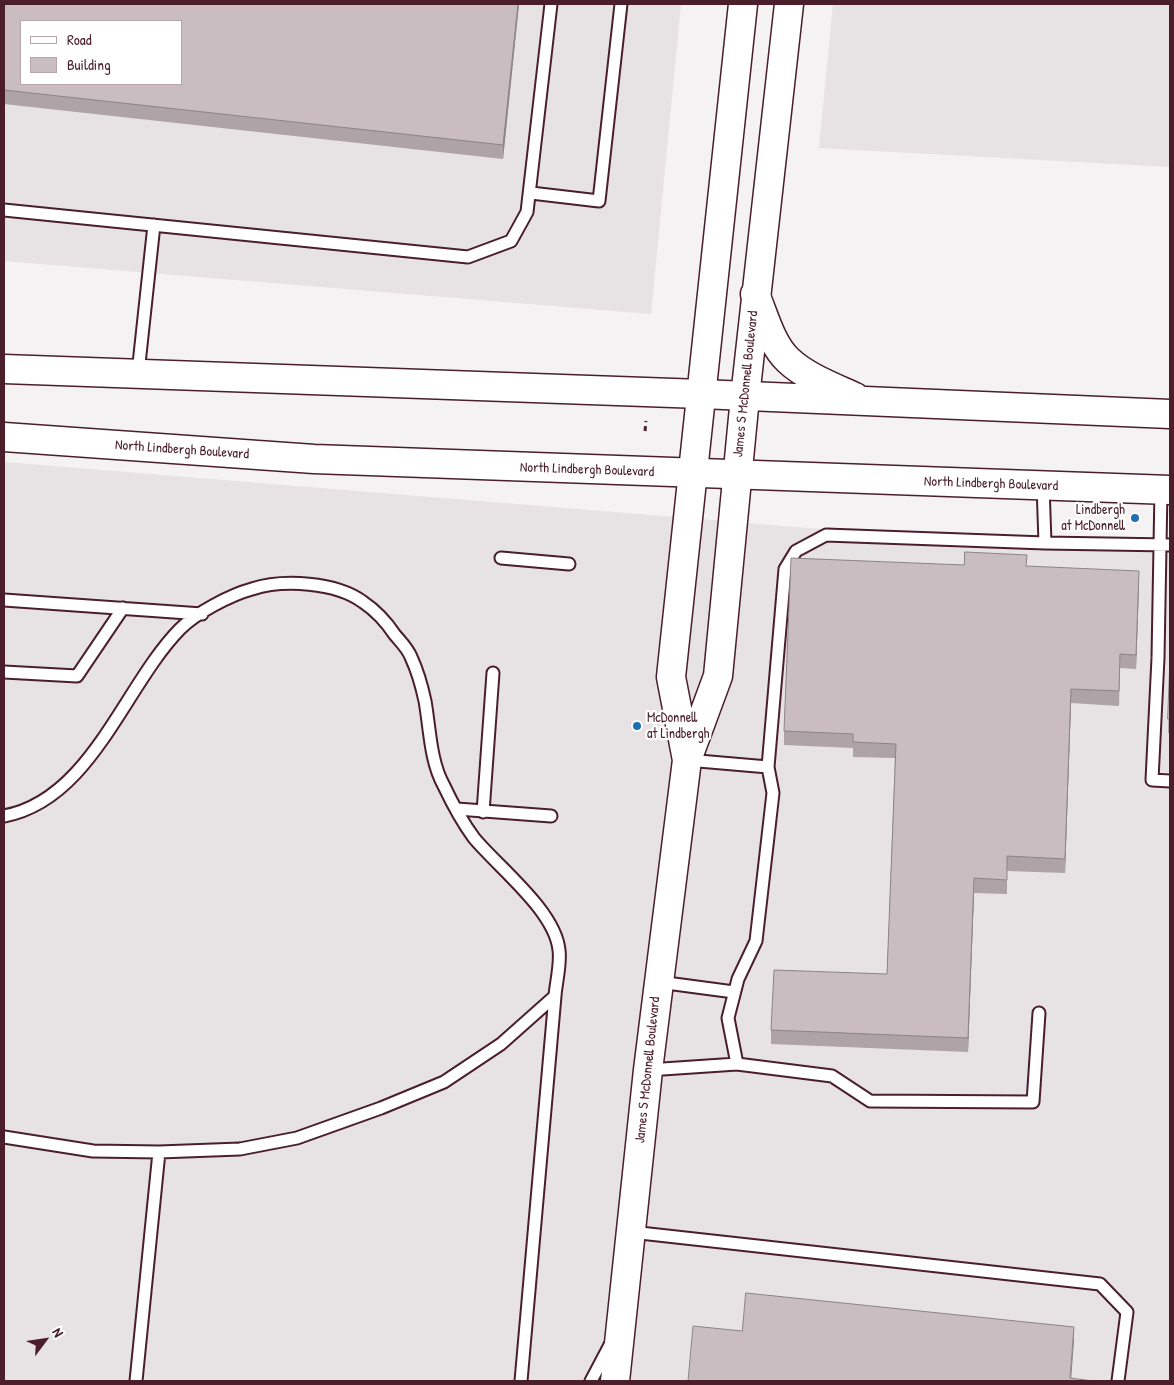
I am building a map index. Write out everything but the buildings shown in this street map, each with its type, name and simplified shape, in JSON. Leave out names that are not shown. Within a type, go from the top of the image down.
[{"type":"main road","name":"James S McDonnell Boulevard","points":[[687,760],[672,677],[742,4]]},
{"type":"main road","name":"James S McDonnell Boulevard","points":[[615,1381],[648,1070],[687,760],[718,676],[744,396],[789,4]]},
{"type":"main road","points":[[756,294],[772,335],[787,359],[810,376],[866,402]]},
{"type":"main road","points":[[4,369],[701,394],[1170,414]]},
{"type":"main road","name":"North Lindbergh Boulevard","points":[[4,437],[314,459],[1166,490]]},
{"type":"lane","points":[[4,210],[468,258],[511,241],[527,212],[551,4]]},
{"type":"lane","points":[[530,193],[599,201],[620,4]]},
{"type":"lane","points":[[138,374],[154,226]]},
{"type":"lane","points":[[1043,485],[1045,543]]},
{"type":"lane","points":[[1166,490],[1166,545],[1152,780],[1170,781]]},
{"type":"lane","points":[[737,1064],[728,1018],[738,980],[756,941],[773,793],[768,767],[785,569],[796,551],[826,535],[1045,543],[1166,545]]},
{"type":"lane","points":[[501,558],[569,564]]},
{"type":"lane","points":[[4,816],[15,814],[42,802],[66,783],[98,744],[149,669],[180,628],[215,604],[251,589],[288,582],[333,589],[363,601],[390,627],[411,655],[425,700],[431,743],[442,784],[473,836],[520,886],[550,923],[559,950],[521,1381]]},
{"type":"lane","points":[[4,600],[202,614]]},
{"type":"lane","points":[[4,672],[77,676],[123,608]]},
{"type":"lane","points":[[483,812],[493,673]]},
{"type":"lane","points":[[687,760],[768,767]]},
{"type":"lane","points":[[457,809],[551,816]]},
{"type":"lane","points":[[659,982],[734,992]]},
{"type":"lane","points":[[4,1136],[92,1151],[159,1152],[240,1149],[297,1138],[381,1108],[444,1082],[501,1044],[555,996]]},
{"type":"lane","points":[[648,1070],[737,1064],[832,1076],[870,1101],[1033,1102],[1039,1013]]},
{"type":"lane","points":[[136,1381],[159,1152]]},
{"type":"lane","points":[[631,1232],[1100,1284],[1127,1312],[1118,1381]]},
{"type":"lane","points":[[591,1381],[621,1326]]},
{"type":"path","points":[[645,431],[646,421]]},
{"type":"shaded area","points":[[4,4],[681,4],[651,314],[4,261]]},
{"type":"shaded area","points":[[833,4],[1170,4],[1170,167],[819,148]]},
{"type":"shaded area","points":[[4,462],[833,530],[1170,543],[1170,1381],[4,1381]]},
{"type":"place","name":"Lindbergh at McDonnell","points":[[1135,518]]},
{"type":"place","name":"McDonnell at Lindbergh","points":[[637,726]]}]
